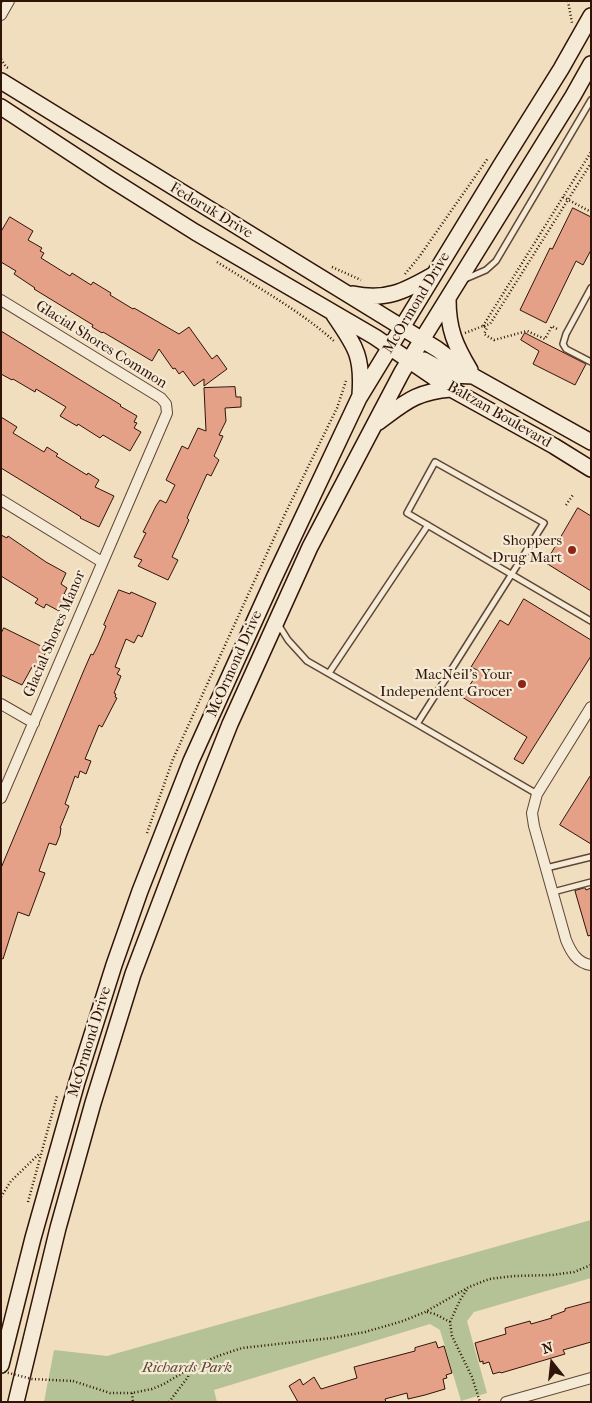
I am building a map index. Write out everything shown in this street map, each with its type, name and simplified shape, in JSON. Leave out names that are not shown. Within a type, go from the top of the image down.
[{"type":"main road","name":"McOrmond Drive","points":[[1,1365],[33,1238],[77,1082],[114,965],[140,891],[195,752],[359,398],[561,69],[591,16]]},
{"type":"main road","name":"McOrmond Drive","points":[[16,1402],[58,1228],[93,1103],[133,974],[230,724],[310,547],[411,356],[458,283],[591,64]]},
{"type":"main road","name":"Fedoruk Drive","points":[[1,81],[421,339]]},
{"type":"main road","name":"Fedoruk Drive","points":[[1,107],[194,232],[390,346],[411,356]]},
{"type":"main road","points":[[344,293],[369,298],[386,295],[412,287],[433,275]]},
{"type":"main road","points":[[448,299],[448,318],[452,337],[473,376]]},
{"type":"main road","points":[[330,310],[352,341],[356,351],[361,372],[359,398]]},
{"type":"main road","name":"Baltzan Boulevard","points":[[421,339],[473,376],[590,440]]},
{"type":"main road","points":[[411,356],[451,374],[473,376]]},
{"type":"main road","name":"Baltzan Boulevard","points":[[411,356],[451,389],[554,446],[591,469]]},
{"type":"main road","points":[[374,426],[410,399],[431,391],[451,389]]},
{"type":"street","points":[[1,15],[10,1]]},
{"type":"street","name":"Glacial Shores Common","points":[[1,300],[161,398],[166,404],[167,413],[102,562]]},
{"type":"street","name":"Glacial Shores Manor","points":[[1,500],[102,562],[1,798]]},
{"type":"street","points":[[1,704],[34,723]]},
{"type":"street","points":[[591,707],[537,794],[532,813],[552,892],[571,954],[584,964],[591,965]]},
{"type":"street","points":[[506,1402],[591,1378]]},
{"type":"lane","points":[[458,283],[486,270],[496,261],[591,100]]},
{"type":"lane","points":[[591,287],[566,334],[563,344],[566,350],[591,362]]},
{"type":"lane","points":[[418,724],[513,574],[544,523],[435,462],[407,512],[513,574],[591,621]]},
{"type":"lane","points":[[329,674],[428,525]]},
{"type":"lane","points":[[277,621],[288,640],[307,661],[537,794]]},
{"type":"lane","points":[[546,868],[591,857]]},
{"type":"lane","points":[[552,892],[591,882]]},
{"type":"path","points":[[568,1],[572,23],[570,29]]},
{"type":"path","points":[[483,326],[591,152]]},
{"type":"path","points":[[402,276],[419,258],[489,156]]},
{"type":"path","points":[[452,337],[490,324],[591,163]]},
{"type":"path","points":[[563,197],[591,212]]},
{"type":"path","points":[[483,326],[487,328],[484,334],[494,340],[528,331],[544,339],[552,326],[566,334]]},
{"type":"path","points":[[566,505],[573,495]]},
{"type":"path","points":[[1,1197],[11,1181],[40,1153]]},
{"type":"path","points":[[1,1371],[32,1379],[73,1381],[110,1393],[132,1393],[152,1389],[164,1384],[188,1368],[242,1348],[332,1338],[365,1332],[403,1321],[425,1312],[469,1287],[488,1279],[552,1275],[574,1272],[591,1266]]},
{"type":"path","points":[[469,1287],[460,1300],[450,1322],[452,1336],[472,1377],[479,1400]]},
{"type":"path","points":[[425,1312],[436,1314],[450,1322]]},
{"type":"path","points":[[169,1402],[188,1378],[188,1368]]},
{"type":"path","points":[[132,1393],[133,1402]]},
{"type":"green space","name":"Richards Park","points":[[591,1220],[591,1278],[474,1312],[467,1321],[487,1393],[461,1401],[440,1330],[430,1324],[214,1390],[217,1402],[44,1402],[54,1350],[107,1356]]},
{"type":"building","points":[[573,208],[591,217],[591,250],[583,265],[576,261],[546,323],[520,310],[550,248],[552,249]]},
{"type":"building","points":[[10,217],[33,231],[28,240],[42,248],[40,251],[44,253],[41,258],[70,276],[72,273],[91,285],[93,282],[133,309],[179,334],[189,327],[212,359],[217,355],[227,369],[204,386],[204,379],[194,386],[183,371],[179,374],[175,368],[173,369],[159,349],[152,361],[92,327],[93,325],[34,289],[14,274],[16,271],[1,262],[1,232]]},
{"type":"building","points":[[1,331],[137,416],[134,422],[137,423],[134,428],[141,432],[130,451],[103,435],[100,438],[78,424],[77,426],[60,416],[66,407],[36,389],[35,392],[1,374]]},
{"type":"building","points":[[525,333],[586,364],[575,385],[533,364],[539,351],[521,340]]},
{"type":"building","points":[[235,387],[236,397],[241,397],[241,407],[225,408],[226,421],[219,435],[223,436],[214,456],[219,460],[211,476],[207,474],[187,518],[189,520],[172,557],[178,560],[168,580],[138,566],[142,560],[134,557],[146,533],[143,532],[156,506],[160,500],[166,503],[175,485],[166,480],[182,446],[188,449],[198,428],[206,431],[204,388]]},
{"type":"building","points":[[1,417],[17,427],[13,433],[44,452],[47,447],[58,454],[56,456],[99,480],[95,487],[114,496],[99,527],[80,518],[1,468]]},
{"type":"building","name":"Shoppers Drug Mart","points":[[578,508],[591,516],[591,591],[546,563]]},
{"type":"building","points":[[1,535],[7,538],[8,536],[66,573],[61,584],[67,588],[64,594],[67,595],[59,611],[46,604],[44,608],[35,603],[38,599],[1,576]]},
{"type":"building","points":[[119,590],[130,594],[131,592],[156,603],[142,637],[138,635],[134,643],[126,639],[115,667],[120,669],[117,674],[121,676],[114,693],[117,698],[102,727],[99,725],[85,759],[91,761],[86,774],[80,771],[78,778],[75,776],[65,804],[69,806],[60,828],[60,835],[56,845],[49,843],[39,871],[45,873],[29,916],[18,912],[3,959],[1,958],[1,868],[84,670],[91,654],[93,655],[98,645],[106,626],[104,625]]},
{"type":"building","name":"MacNeil's Your Independent Grocer","points":[[524,599],[591,640],[591,656],[523,764],[514,759],[527,737],[462,697],[479,671],[471,667],[500,620],[508,625]]},
{"type":"building","points":[[4,628],[47,649],[38,670],[32,667],[22,685],[1,675],[1,634]]},
{"type":"building","points":[[591,775],[591,844],[560,825]]},
{"type":"building","points":[[585,888],[586,890],[591,888],[591,935],[588,936],[575,891]]},
{"type":"building","points":[[591,1302],[591,1342],[563,1350],[565,1354],[501,1373],[493,1374],[489,1362],[483,1364],[483,1361],[480,1362],[475,1343],[506,1334],[505,1328],[530,1321],[531,1324],[552,1318],[551,1316],[565,1311],[565,1309]]},
{"type":"building","points":[[436,1342],[438,1348],[444,1346],[452,1373],[446,1375],[447,1378],[443,1379],[445,1389],[425,1395],[408,1399],[407,1393],[385,1399],[386,1402],[298,1402],[289,1386],[300,1379],[303,1385],[314,1377],[321,1389],[357,1378],[354,1367],[415,1351],[415,1348]]},
{"type":"place","name":"Shoppers Drug Mart","points":[[572,550]]},
{"type":"place","name":"MacNeil's Your Independent Grocer","points":[[522,684]]}]
